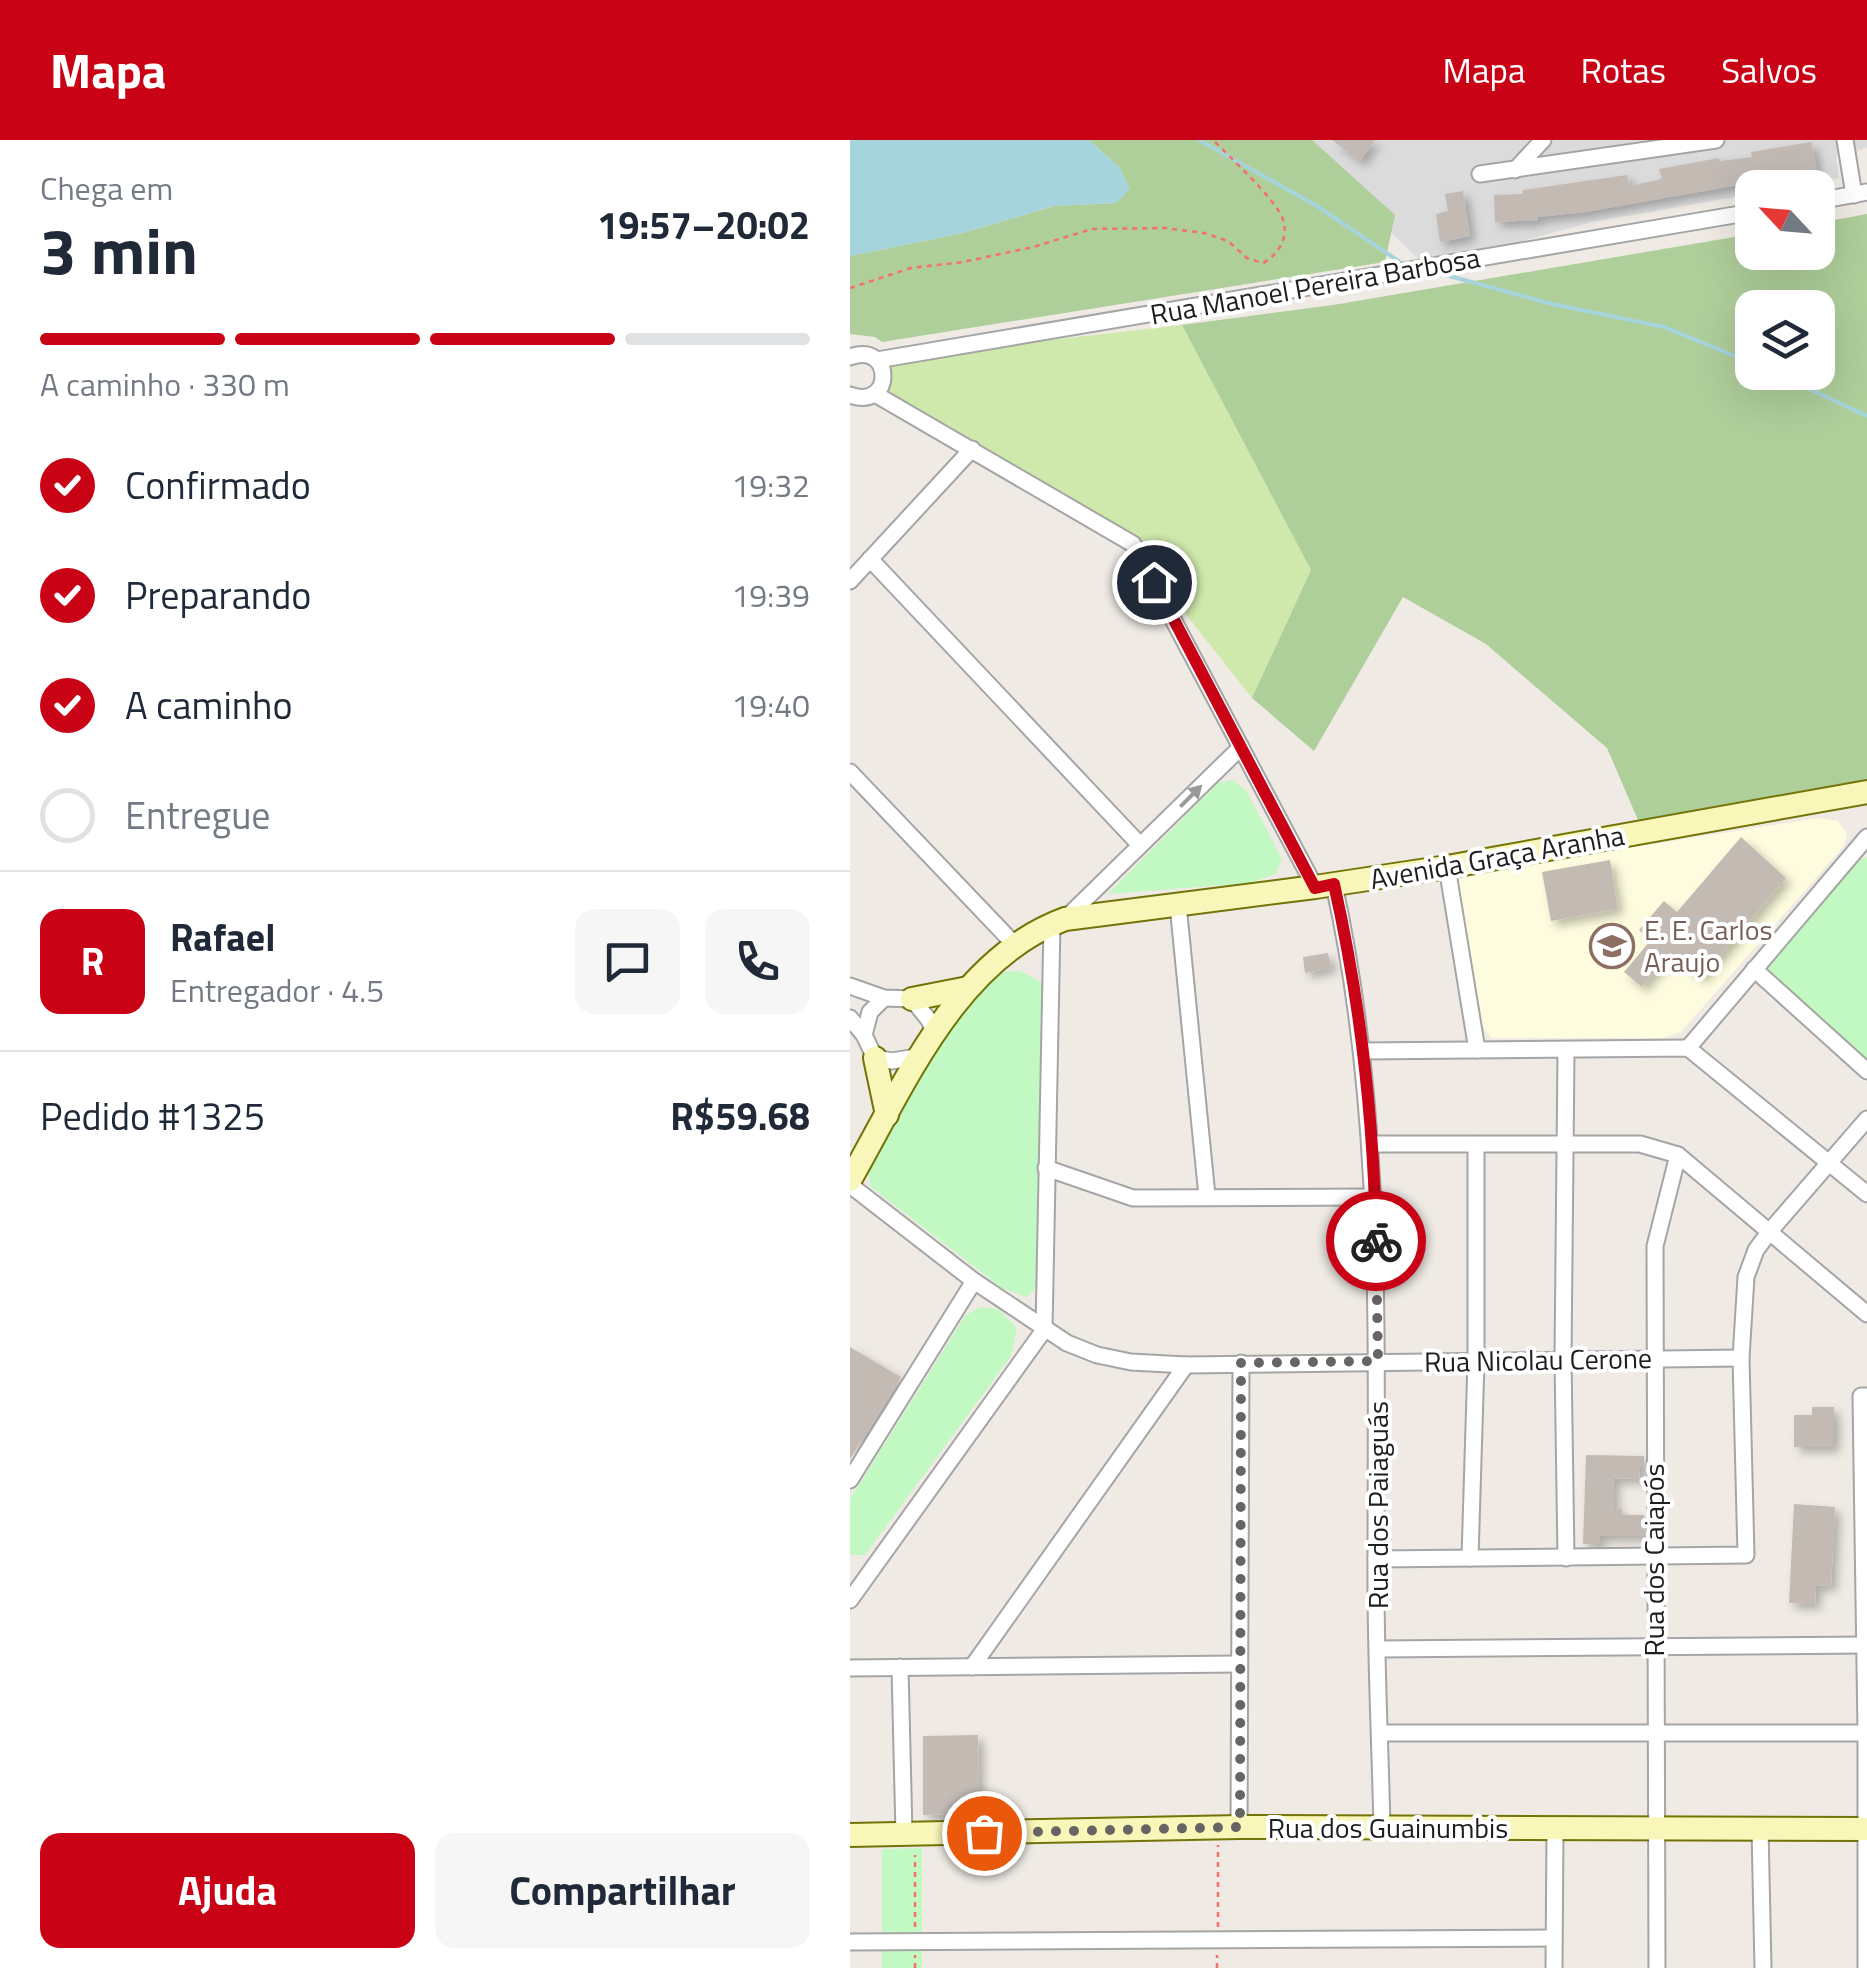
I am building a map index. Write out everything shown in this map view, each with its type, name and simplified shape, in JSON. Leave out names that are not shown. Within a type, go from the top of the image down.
[{"type":"street","points":[[1516,170],[1544,140]]},
{"type":"street","points":[[1480,174],[1716,140]]},
{"type":"street","points":[[1835,198],[1860,194],[1845,140]]},
{"type":"street","name":"Rua Manoel Pereira Barbosa","points":[[877,360],[1735,215]]},
{"type":"street","points":[[850,395],[860,398],[875,394],[884,381],[877,360],[862,353],[851,355]]},
{"type":"street","name":"Rua dos Paiaguás","points":[[875,394],[1133,544],[1241,746],[1325,886],[1362,1051],[1372,1144],[1382,1828]]},
{"type":"street","points":[[850,581],[972,449]]},
{"type":"street","points":[[870,560],[1140,846]]},
{"type":"street","points":[[850,1182],[922,1056],[968,988],[1016,946],[1058,922],[1241,746]]},
{"type":"street","points":[[850,772],[1016,946]]},
{"type":"street","name":"Avenida Graça Aranha","points":[[1058,922],[1447,867],[1867,792]]},
{"type":"street","points":[[1688,1048],[1866,839]]},
{"type":"street","points":[[1447,867],[1477,1050]]},
{"type":"street","points":[[1178,905],[1207,1196]]},
{"type":"street","points":[[852,1591],[1044,1330],[1046,1168],[1058,922]]},
{"type":"street","points":[[1754,970],[1867,1072]]},
{"type":"street","points":[[850,986],[884,998],[912,1000],[968,988]]},
{"type":"street","points":[[864,1035],[870,1012],[884,998]]},
{"type":"street","points":[[912,1000],[929,1020],[935,1035]]},
{"type":"street","points":[[850,1018],[875,1058],[887,1116]]},
{"type":"street","points":[[1362,1051],[1688,1048],[1867,1194]]},
{"type":"street","points":[[1566,1051],[1562,1145],[1566,1558]]},
{"type":"street","points":[[875,1058],[892,1061],[922,1056]]},
{"type":"street","points":[[1376,1558],[1746,1555],[1741,1358],[1746,1277],[1756,1250],[1770,1230],[1867,1119]]},
{"type":"street","points":[[1372,1144],[1640,1144],[1678,1155],[1867,1314]]},
{"type":"street","points":[[1470,1558],[1476,1362],[1476,1144]]},
{"type":"street","name":"Rua dos Caiapós","points":[[1657,1968],[1655,1246],[1678,1155]]},
{"type":"street","points":[[1046,1168],[1133,1198],[1375,1197]]},
{"type":"street","name":"Rua Nicolau Cerone","points":[[850,1182],[974,1281],[1044,1330],[1097,1355],[1131,1362],[1186,1365],[1741,1358]]},
{"type":"street","points":[[850,1480],[974,1281]]},
{"type":"street","points":[[1229,1827],[1238,1664],[1241,1363]]},
{"type":"street","points":[[972,1667],[1186,1365]]},
{"type":"street","points":[[1864,1396],[1866,1968]]},
{"type":"street","points":[[1378,1649],[1866,1645]]},
{"type":"street","points":[[850,1668],[1238,1664]]},
{"type":"street","points":[[900,1668],[910,1834]]},
{"type":"street","points":[[1380,1733],[1867,1733]]},
{"type":"street","name":"Rua dos Guainumbis","points":[[850,1834],[1229,1827],[1866,1829]]},
{"type":"street","points":[[1760,1828],[1763,1968]]},
{"type":"street","points":[[1554,1968],[1555,1829]]},
{"type":"street","points":[[850,1942],[1554,1938]]},
{"type":"path","points":[[850,288],[911,268],[964,262],[1092,229],[1165,228],[1204,233],[1228,240],[1246,258],[1263,263],[1278,254],[1284,238],[1282,217],[1245,171],[1213,140]]},
{"type":"path","points":[[1217,1968],[1229,1827]]},
{"type":"path","points":[[910,1834],[915,1968]]},
{"type":"shaded area","points":[[1294,140],[1867,140],[1867,148],[1836,156],[1839,178],[1835,179],[1835,170],[1735,170],[1735,197],[1592,222],[1427,267]]},
{"type":"shaded area","name":"E. E. Carlos Araujo","points":[[1818,818],[1838,821],[1847,834],[1843,847],[1681,1032],[1664,1038],[1492,1038],[1481,1026],[1459,892],[1459,880],[1469,873]]},
{"type":"green space","points":[[1089,140],[1312,140],[1395,215],[1385,262],[882,342],[875,337],[850,334],[850,256],[963,233],[1054,206],[1116,203],[1120,168]]},
{"type":"green space","points":[[1867,214],[1867,779],[1638,820],[1607,748],[1486,644],[1403,597],[1314,751],[1252,698],[1311,570],[1182,325],[1333,305],[1735,237],[1735,270],[1835,270],[1835,220]]},
{"type":"green space","points":[[1182,325],[1311,570],[1252,698],[1124,536],[875,394],[877,360]]},
{"type":"green space","points":[[1233,780],[1247,792],[1282,859],[1276,874],[1249,883],[1108,894],[1218,783]]},
{"type":"green space","points":[[1867,858],[1867,1065],[1769,974],[1766,966],[1860,859]]},
{"type":"green space","points":[[1020,971],[1043,983],[1039,1284],[1027,1297],[1002,1288],[871,1187],[868,1171],[963,1006],[1002,972]]},
{"type":"green space","points":[[980,1307],[998,1309],[1017,1328],[1011,1356],[865,1555],[850,1555],[850,1499],[965,1316]]},
{"type":"green space","points":[[922,1848],[922,1968],[882,1968],[882,1849]]},
{"type":"water","points":[[850,140],[1089,140],[1120,168],[1130,189],[1116,203],[1054,206],[963,233],[850,256]]},
{"type":"building","points":[[1332,140],[1375,140],[1360,161]]},
{"type":"building","points":[[1811,142],[1817,170],[1735,170],[1735,185],[1538,220],[1495,222],[1494,195],[1523,194],[1523,190],[1627,175],[1629,186],[1662,179],[1659,169],[1719,158],[1720,161],[1752,157],[1751,152]]},
{"type":"building","points":[[1463,191],[1470,236],[1440,242],[1436,214],[1448,211],[1445,194]]},
{"type":"building","points":[[1741,837],[1786,878],[1701,978],[1671,953],[1642,987],[1624,972],[1651,940],[1639,930],[1664,901],[1677,912]]},
{"type":"building","points":[[1610,860],[1618,909],[1551,921],[1542,872]]},
{"type":"building","points":[[1328,953],[1331,968],[1305,973],[1303,957]]},
{"type":"building","points":[[850,1347],[901,1377],[850,1459]]},
{"type":"building","points":[[1812,1407],[1834,1407],[1834,1447],[1794,1447],[1794,1415],[1812,1415]]},
{"type":"building","points":[[1586,1455],[1644,1456],[1639,1479],[1614,1478],[1614,1509],[1622,1509],[1622,1515],[1644,1515],[1645,1536],[1600,1536],[1600,1544],[1583,1544]]},
{"type":"building","points":[[1794,1504],[1835,1507],[1831,1586],[1816,1585],[1815,1604],[1789,1603]]},
{"type":"building","points":[[978,1735],[979,1813],[923,1815],[923,1736]]},
{"type":"waterway","points":[[1199,140],[1317,206],[1400,262]]},
{"type":"waterway","points":[[1442,274],[1552,304],[1664,327],[1735,356]]},
{"type":"waterway","points":[[1811,390],[1867,416]]},
{"type":"way so far","points":[[984,1833],[1240,1827],[1241,1363],[1378,1361],[1376,1241]]},
{"type":"place","name":"E. E. Carlos Araujo","points":[[1612,946]]},
{"type":"route","points":[[1154,582],[1315,888],[1334,884],[1362,1051],[1372,1144],[1376,1241]]}]
